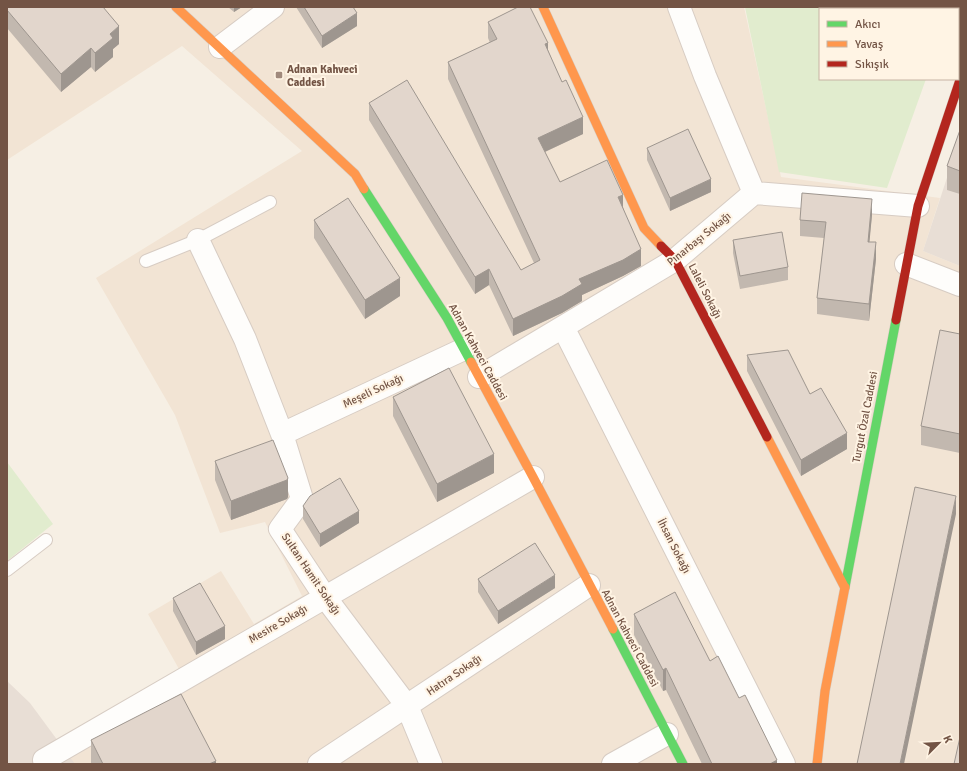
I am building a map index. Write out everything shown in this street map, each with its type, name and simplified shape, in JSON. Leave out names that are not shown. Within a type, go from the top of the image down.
[{"type":"street","name":"Adnan Kahveci Caddesi","points":[[176,7],[356,174],[447,318],[533,477],[683,764]]},
{"type":"street","points":[[220,47],[273,7]]},
{"type":"street","name":"Laleli Sokağı","points":[[543,7],[644,228],[675,260],[844,588]]},
{"type":"street","points":[[679,7],[705,76],[754,193],[918,206]]},
{"type":"street","name":"Turgut Özal Caddesi","points":[[817,764],[825,691],[918,206],[960,80]]},
{"type":"street","name":"Pınarbaşı Sokağı","points":[[479,377],[675,260],[754,193]]},
{"type":"street","name":"Sultan Hamit Sokağı","points":[[198,240],[245,339],[282,434],[302,499],[280,529],[324,597],[407,706],[431,764]]},
{"type":"street","points":[[906,264],[960,284]]},
{"type":"street","name":"İhsan Sokağı","points":[[563,327],[784,764]]},
{"type":"street","name":"Meşeli Sokağı","points":[[282,434],[464,349]]},
{"type":"street","name":"Mesire Sokağı","points":[[44,760],[533,477]]},
{"type":"street","name":"Hatıra Sokağı","points":[[320,764],[589,585]]},
{"type":"street","points":[[613,764],[667,734]]},
{"type":"lane","points":[[146,261],[198,240],[270,202]]},
{"type":"lane","points":[[7,570],[46,540]]},
{"type":"shaded area","points":[[7,7],[744,7],[781,177],[940,198],[923,251],[960,266],[960,764],[73,764],[55,742],[179,669],[148,614],[221,571],[254,624],[302,596],[265,522],[220,533],[175,415],[96,278],[302,151],[182,46],[7,160]]},
{"type":"shaded area","points":[[960,138],[960,266],[923,251]]},
{"type":"shaded area","points":[[7,681],[30,703],[75,764],[7,764]]},
{"type":"green space","points":[[745,7],[952,7],[819,8],[819,80],[926,80],[887,188],[779,172]]},
{"type":"green space","points":[[7,462],[53,524],[7,561]]},
{"type":"building","points":[[7,7],[103,7],[119,26],[110,34],[113,38],[95,53],[91,48],[61,74],[7,10]]},
{"type":"building","points":[[304,7],[353,7],[357,13],[322,36]]},
{"type":"building","points":[[518,7],[530,7],[548,43],[545,44],[562,82],[566,80],[583,117],[538,138],[560,182],[607,160],[623,195],[618,197],[641,249],[623,260],[579,279],[582,284],[562,296],[513,319],[489,269],[475,277],[369,103],[407,80],[521,270],[540,260],[448,62],[497,39],[488,22]]},
{"type":"building","points":[[688,129],[711,179],[670,198],[647,148]]},
{"type":"building","points":[[960,130],[960,171],[947,166]]},
{"type":"building","points":[[802,193],[872,199],[868,242],[876,242],[869,304],[817,298],[826,222],[800,220]]},
{"type":"building","points":[[348,198],[400,278],[365,300],[314,220]]},
{"type":"building","points":[[782,232],[788,267],[740,276],[733,240]]},
{"type":"building","points":[[940,330],[960,334],[960,434],[921,426]]},
{"type":"building","points":[[788,350],[810,394],[821,388],[847,433],[801,460],[747,355]]},
{"type":"building","points":[[449,368],[494,454],[437,484],[393,397]]},
{"type":"building","points":[[273,440],[288,478],[287,480],[231,501],[215,461]]},
{"type":"building","points":[[340,478],[359,511],[320,534],[303,506],[310,496]]},
{"type":"building","points":[[915,487],[956,496],[900,764],[857,764]]},
{"type":"building","points":[[535,543],[555,575],[498,611],[478,579]]},
{"type":"building","points":[[200,583],[225,626],[196,642],[173,598]]},
{"type":"building","points":[[675,592],[710,661],[718,656],[739,698],[745,695],[777,760],[770,764],[712,764],[666,668],[663,670],[634,614]]},
{"type":"building","points":[[181,694],[216,761],[209,764],[103,764],[91,740]]},
{"type":"building","points":[[960,737],[960,764],[954,764]]},
{"type":"traffic: fast","points":[[364,189],[447,318],[471,362]]},
{"type":"traffic: fast","points":[[845,587],[896,320]]},
{"type":"traffic: fast","points":[[613,629],[683,764]]},
{"type":"traffic: slow","points":[[176,7],[355,174],[364,189]]},
{"type":"traffic: slow","points":[[543,7],[644,228],[661,246]]},
{"type":"traffic: slow","points":[[471,362],[613,629]]},
{"type":"traffic: slow","points":[[767,437],[845,588]]},
{"type":"traffic: slow","points":[[817,764],[825,691],[845,587]]},
{"type":"traffic: jam","points":[[896,320],[918,206],[960,80]]},
{"type":"traffic: jam","points":[[661,246],[675,260],[767,437]]},
{"type":"place","name":"Adnan Kahveci Caddesi","points":[[279,75]]}]
